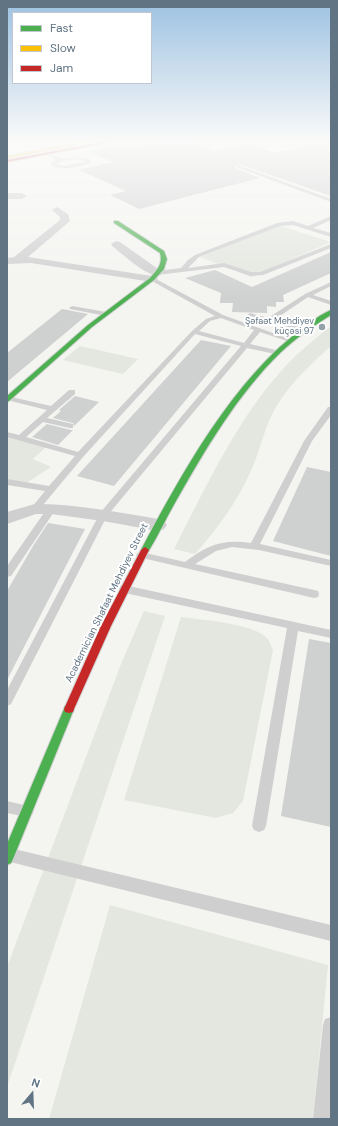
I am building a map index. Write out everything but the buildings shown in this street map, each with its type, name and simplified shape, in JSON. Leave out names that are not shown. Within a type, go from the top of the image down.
[{"type":"main road","points":[[8,399],[106,314],[161,269],[164,259],[162,252],[116,222]]},
{"type":"main road","name":"Academician Shafaat Mehdiyev Street","points":[[8,857],[89,661],[141,555],[158,525],[213,433],[249,385],[277,354],[304,330],[331,312]]},
{"type":"street","points":[[7,196],[22,196]]},
{"type":"street","points":[[12,261],[65,221],[65,216],[57,210]]},
{"type":"street","points":[[116,244],[148,268],[154,276]]},
{"type":"street","points":[[12,261],[31,260],[154,276]]},
{"type":"street","points":[[7,518],[43,509],[103,515],[158,525]]},
{"type":"lane","points":[[314,195],[331,201]]},
{"type":"lane","points":[[308,228],[331,218]]},
{"type":"lane","points":[[183,270],[190,261],[197,256],[279,224],[293,223],[331,235]]},
{"type":"lane","points":[[154,276],[183,270],[224,265],[231,266],[249,274],[261,274],[331,246]]},
{"type":"lane","points":[[154,276],[221,316],[292,341]]},
{"type":"lane","points":[[269,320],[307,295],[331,284]]},
{"type":"lane","points":[[307,295],[331,303]]},
{"type":"lane","points":[[72,308],[106,314]]},
{"type":"lane","points":[[250,315],[304,330]]},
{"type":"lane","points":[[7,574],[43,509],[50,489],[194,332],[208,320],[221,316]]},
{"type":"lane","points":[[7,701],[103,515],[259,329]]},
{"type":"lane","points":[[194,332],[277,354]]},
{"type":"lane","points":[[20,438],[72,392]]},
{"type":"lane","points":[[8,399],[52,409]]},
{"type":"lane","points":[[254,547],[308,441],[331,409]]},
{"type":"lane","points":[[41,419],[70,426]]},
{"type":"lane","points":[[7,434],[80,455]]},
{"type":"lane","points":[[7,482],[50,489]]},
{"type":"lane","points":[[187,565],[213,548],[224,544],[254,547],[331,563]]},
{"type":"lane","points":[[141,555],[314,594]]},
{"type":"lane","points":[[124,589],[331,634]]},
{"type":"lane","points":[[259,826],[293,626]]},
{"type":"lane","points":[[7,807],[27,810]]},
{"type":"lane","points":[[8,857],[331,932]]},
{"type":"lane","points":[[322,1119],[331,1025]]},
{"type":"shaded area","points":[[278,225],[331,242],[251,277],[200,257]]},
{"type":"shaded area","points":[[331,326],[331,346],[294,382],[276,407],[268,423],[257,457],[245,484],[226,515],[195,554],[174,549],[223,455],[251,410],[266,389],[288,363]]},
{"type":"shaded area","points":[[80,346],[138,359],[123,374],[63,360]]},
{"type":"shaded area","points":[[7,433],[47,446],[33,459],[51,467],[22,486],[7,481]]},
{"type":"shaded area","points":[[144,611],[165,616],[7,1087],[7,967],[121,664]]},
{"type":"shaded area","points":[[181,617],[227,623],[251,629],[268,639],[273,650],[243,801],[233,813],[216,818],[124,800]]},
{"type":"shaded area","points":[[110,905],[328,965],[313,1119],[49,1119]]},
{"type":"traffic: fast","points":[[7,400],[90,326],[152,279],[161,269],[164,259],[162,252],[116,222]]},
{"type":"traffic: fast","points":[[145,550],[196,460],[238,398],[257,374],[284,346],[331,312]]},
{"type":"traffic: fast","points":[[7,859],[69,709]]},
{"type":"traffic: jam","points":[[69,709],[106,626],[145,550]]},
{"type":"place","name":"Şəfaət Mehdiyev küçəsi 97","points":[[322,327]]}]
